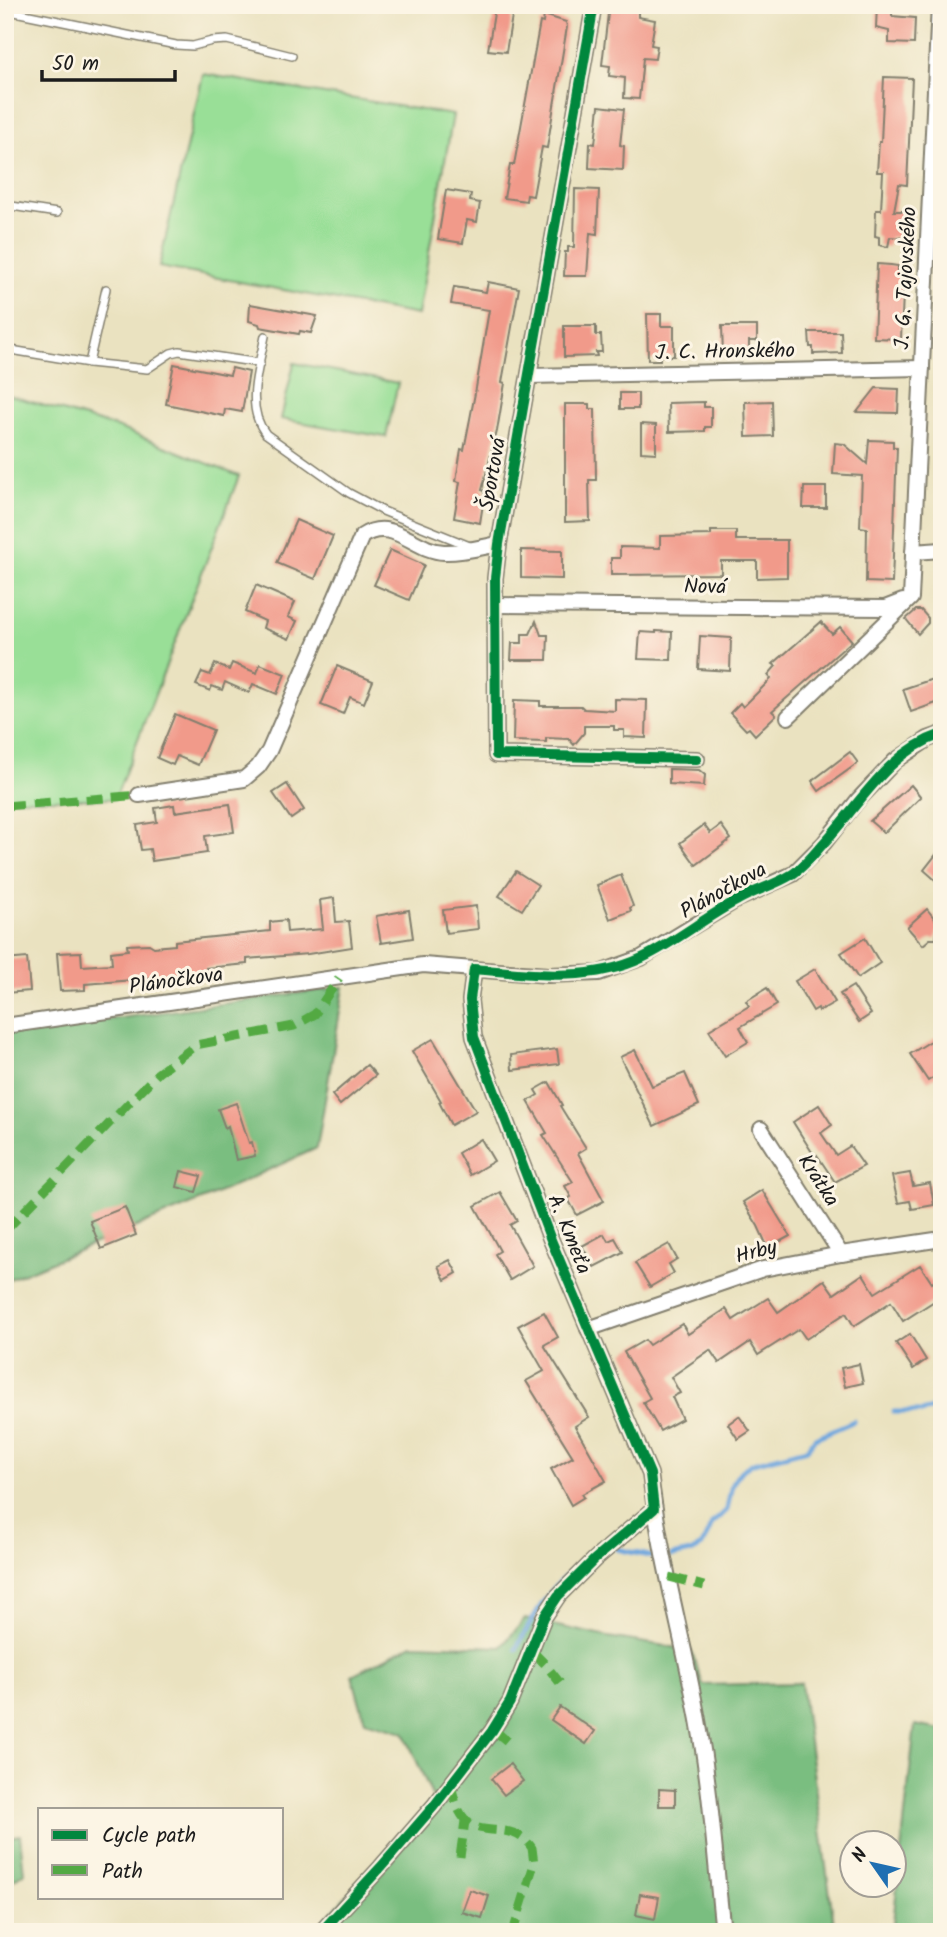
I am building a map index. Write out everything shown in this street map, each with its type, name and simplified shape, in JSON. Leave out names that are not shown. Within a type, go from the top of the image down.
[{"type":"street","name":"Športová","points":[[594,5],[499,544],[495,578],[496,755],[697,759]]},
{"type":"street","name":"J. G. Tajovského","points":[[911,598],[939,5]]},
{"type":"street","name":"J. C. Hronského","points":[[529,376],[922,368]]},
{"type":"street","points":[[139,795],[244,779],[258,767],[269,751],[362,536],[373,528],[387,529],[441,552],[499,544]]},
{"type":"street","points":[[913,552],[942,550]]},
{"type":"street","points":[[788,717],[911,598]]},
{"type":"street","name":"Nová","points":[[497,605],[884,608],[911,598]]},
{"type":"street","name":"Plánočkova","points":[[5,1026],[423,965],[548,975],[599,973],[641,958],[738,900],[793,874],[824,843],[858,800],[895,761],[928,739],[942,734]]},
{"type":"street","name":"A. Kmeťa","points":[[474,969],[470,1000],[474,1037],[496,1100],[588,1329],[650,1474],[673,1609],[699,1721],[710,1796],[723,1932]]},
{"type":"street","name":"Krátka","points":[[761,1129],[841,1254]]},
{"type":"street","name":"Hrby","points":[[588,1329],[763,1269],[942,1239]]},
{"type":"street","points":[[321,1932],[434,1806],[492,1731],[510,1702],[544,1617],[558,1596],[595,1559],[654,1509]]},
{"type":"lane","points":[[5,10],[176,45],[193,46],[228,40],[292,56]]},
{"type":"lane","points":[[5,205],[57,213]]},
{"type":"lane","points":[[89,363],[106,289]]},
{"type":"lane","points":[[265,336],[254,396],[254,414],[265,435],[349,493],[383,511],[475,549]]},
{"type":"lane","points":[[5,349],[89,363],[147,369],[179,351],[260,363]]},
{"type":"green space","points":[[203,74],[453,115],[418,315],[159,267]]},
{"type":"green space","points":[[294,363],[398,383],[386,437],[281,419]]},
{"type":"green space","points":[[5,394],[119,428],[239,476],[115,799],[5,799]]},
{"type":"green space","points":[[344,987],[317,1148],[209,1197],[5,1281],[5,1034]]},
{"type":"green space","points":[[525,1619],[608,1637],[691,1650],[703,1685],[801,1683],[835,1932],[313,1932],[434,1800],[404,1732],[365,1721],[352,1675],[413,1644],[501,1647]]},
{"type":"green space","points":[[915,1725],[942,1730],[942,1932],[892,1932],[896,1898],[908,1898],[908,1828],[904,1828]]},
{"type":"green space","points":[[20,1835],[24,1873],[5,1885],[5,1838]]},
{"type":"building","points":[[609,5],[638,5],[638,17],[655,20],[651,45],[657,46],[655,59],[643,58],[639,99],[624,98],[625,78],[609,76],[610,66],[602,65]]},
{"type":"building","points":[[877,5],[892,5],[892,16],[915,18],[914,44],[889,43],[889,31],[876,28]]},
{"type":"building","points":[[495,7],[513,10],[506,52],[488,50]]},
{"type":"building","points":[[544,15],[566,22],[567,27],[547,148],[542,147],[533,196],[527,195],[526,201],[504,198],[510,165],[514,165],[540,22],[543,23]]},
{"type":"building","points":[[884,77],[912,78],[907,185],[899,184],[894,211],[906,211],[904,238],[890,237],[888,247],[879,245],[879,237],[875,236],[876,210],[881,210],[883,172],[877,172]]},
{"type":"building","points":[[599,106],[624,109],[620,145],[624,146],[623,170],[589,168],[590,143],[595,144]]},
{"type":"building","points":[[575,189],[599,190],[597,234],[590,233],[587,276],[564,276],[565,252],[568,252],[568,247],[574,247]]},
{"type":"building","points":[[446,190],[471,194],[470,201],[480,203],[477,222],[467,220],[463,243],[438,239]]},
{"type":"building","points":[[877,264],[898,266],[898,270],[904,270],[901,339],[874,338]]},
{"type":"building","points":[[488,282],[519,288],[502,382],[505,383],[497,431],[482,490],[485,491],[480,523],[454,518],[460,482],[456,481],[461,449],[464,450],[489,310],[451,304],[454,287],[486,292]]},
{"type":"building","points":[[250,304],[317,316],[311,333],[300,331],[299,334],[260,327],[259,324],[249,321]]},
{"type":"building","points":[[647,314],[661,314],[661,326],[674,326],[674,356],[660,356],[660,360],[648,360]]},
{"type":"building","points":[[564,326],[596,326],[596,335],[601,335],[602,352],[596,352],[597,356],[564,357]]},
{"type":"building","points":[[722,326],[757,326],[757,341],[749,341],[749,355],[723,355]]},
{"type":"building","points":[[809,332],[841,332],[842,353],[813,354]]},
{"type":"building","points":[[174,364],[230,375],[232,368],[249,372],[242,412],[225,409],[224,416],[166,404]]},
{"type":"building","points":[[876,388],[899,389],[898,413],[857,412]]},
{"type":"building","points":[[620,393],[638,393],[638,409],[620,409]]},
{"type":"building","points":[[772,401],[773,436],[746,437],[745,402]]},
{"type":"building","points":[[704,402],[704,407],[711,407],[711,427],[705,427],[705,431],[669,432],[668,403]]},
{"type":"building","points":[[565,404],[589,404],[589,409],[595,409],[596,480],[589,480],[590,521],[565,522]]},
{"type":"building","points":[[641,424],[656,425],[656,453],[641,452]]},
{"type":"building","points":[[869,440],[893,441],[893,447],[897,447],[892,583],[866,582],[867,528],[860,527],[862,476],[833,474],[835,443],[844,444],[867,464]]},
{"type":"building","points":[[804,487],[826,487],[826,508],[803,508]]},
{"type":"building","points":[[296,520],[333,536],[315,579],[277,563]]},
{"type":"building","points":[[711,531],[736,531],[736,540],[787,540],[787,577],[757,578],[757,561],[721,561],[721,574],[611,575],[611,558],[620,558],[620,547],[660,548],[660,536],[711,535]]},
{"type":"building","points":[[390,550],[424,565],[409,600],[374,585]]},
{"type":"building","points":[[521,550],[562,551],[562,579],[521,578]]},
{"type":"building","points":[[256,585],[295,602],[288,617],[297,621],[289,639],[263,628],[265,621],[245,612]]},
{"type":"building","points":[[916,610],[921,610],[928,618],[928,623],[918,634],[906,619]]},
{"type":"building","points":[[536,621],[541,635],[548,635],[547,660],[511,660],[512,643],[522,643],[522,634],[530,634]]},
{"type":"building","points":[[821,622],[832,634],[840,627],[852,641],[772,711],[776,715],[755,735],[749,728],[746,730],[730,713],[740,703],[743,707],[771,679],[768,675],[776,666],[773,664]]},
{"type":"building","points":[[640,632],[672,632],[671,660],[638,659]]},
{"type":"building","points":[[700,636],[731,638],[730,671],[698,669]]},
{"type":"building","points":[[232,663],[257,673],[260,664],[285,674],[277,694],[253,684],[249,693],[225,682],[222,690],[212,686],[210,691],[196,685],[202,672],[210,675],[215,664],[229,670]]},
{"type":"building","points":[[337,666],[373,681],[364,703],[350,697],[343,714],[321,705]]},
{"type":"building","points":[[942,676],[942,701],[911,712],[903,689]]},
{"type":"building","points":[[615,699],[647,700],[646,738],[624,737],[624,730],[614,730],[614,726],[584,726],[584,733],[574,745],[569,739],[546,738],[546,742],[513,741],[514,700],[540,701],[540,706],[581,706],[584,709],[615,711]]},
{"type":"building","points":[[175,714],[213,730],[198,765],[177,756],[173,765],[157,758]]},
{"type":"building","points":[[850,752],[858,763],[819,791],[812,781]]},
{"type":"building","points":[[669,769],[699,770],[705,775],[704,786],[669,784]]},
{"type":"building","points":[[287,784],[304,810],[291,819],[273,793]]},
{"type":"building","points":[[911,785],[921,797],[884,833],[870,821]]},
{"type":"building","points":[[230,804],[234,832],[205,836],[207,853],[152,861],[150,849],[141,850],[137,825],[157,822],[155,808],[174,805],[175,812]]},
{"type":"building","points":[[704,825],[710,833],[721,825],[731,839],[696,865],[680,843]]},
{"type":"building","points":[[942,847],[942,886],[924,870]]},
{"type":"building","points":[[516,871],[538,885],[522,910],[499,896]]},
{"type":"building","points":[[621,875],[633,906],[631,911],[610,919],[597,885]]},
{"type":"building","points":[[334,898],[336,922],[349,921],[352,947],[247,959],[247,964],[206,968],[206,974],[85,984],[85,990],[60,991],[57,953],[81,952],[82,966],[112,964],[111,952],[128,950],[127,945],[175,945],[175,941],[270,931],[270,922],[286,920],[287,932],[323,929],[320,900]]},
{"type":"building","points":[[476,906],[478,929],[446,933],[443,910]]},
{"type":"building","points":[[927,909],[942,928],[937,932],[936,939],[930,939],[923,945],[907,927]]},
{"type":"building","points":[[409,910],[413,938],[381,943],[376,916]]},
{"type":"building","points":[[865,938],[880,963],[858,978],[841,953]]},
{"type":"building","points":[[27,958],[30,991],[5,993],[5,960]]},
{"type":"building","points":[[815,969],[835,1002],[819,1011],[818,1008],[813,1011],[795,981]]},
{"type":"building","points":[[853,986],[871,1014],[859,1022],[840,994]]},
{"type":"building","points":[[767,988],[777,1005],[740,1027],[748,1042],[725,1056],[709,1030],[749,1006],[746,1001]]},
{"type":"building","points":[[942,1034],[942,1072],[928,1081],[910,1054]]},
{"type":"building","points":[[433,1039],[476,1111],[451,1125],[439,1102],[441,1101],[412,1051]]},
{"type":"building","points":[[557,1049],[559,1064],[512,1070],[511,1055]]},
{"type":"building","points":[[635,1050],[652,1086],[685,1073],[699,1105],[654,1126],[620,1057]]},
{"type":"building","points":[[367,1065],[376,1075],[340,1105],[332,1095]]},
{"type":"building","points":[[549,1082],[562,1105],[560,1106],[586,1148],[578,1153],[604,1201],[577,1215],[568,1199],[571,1197],[565,1186],[573,1182],[543,1135],[547,1133],[528,1101],[538,1095],[535,1090]]},
{"type":"building","points":[[236,1103],[255,1156],[236,1160],[228,1126],[225,1128],[218,1109]]},
{"type":"building","points":[[819,1105],[832,1125],[821,1133],[836,1155],[850,1146],[864,1166],[835,1182],[793,1122]]},
{"type":"building","points":[[481,1139],[494,1161],[470,1175],[458,1153]]},
{"type":"building","points":[[181,1171],[201,1176],[196,1192],[177,1187]]},
{"type":"building","points":[[910,1173],[913,1186],[930,1183],[934,1205],[912,1209],[910,1201],[898,1203],[892,1176]]},
{"type":"building","points":[[762,1190],[790,1236],[768,1248],[743,1202]]},
{"type":"building","points":[[500,1192],[517,1221],[510,1225],[533,1266],[510,1280],[495,1254],[500,1251],[475,1206]]},
{"type":"building","points":[[125,1207],[136,1235],[101,1249],[90,1221]]},
{"type":"building","points":[[604,1234],[608,1241],[615,1238],[623,1252],[594,1267],[582,1246]]},
{"type":"building","points":[[669,1244],[677,1259],[669,1264],[674,1273],[650,1287],[635,1263]]},
{"type":"building","points":[[450,1260],[457,1273],[445,1280],[438,1266]]},
{"type":"building","points":[[920,1265],[932,1283],[942,1276],[942,1296],[903,1321],[891,1302],[854,1326],[846,1313],[806,1339],[799,1329],[758,1355],[750,1342],[719,1363],[710,1350],[671,1377],[680,1393],[672,1397],[682,1419],[660,1431],[643,1402],[650,1398],[624,1352],[645,1340],[649,1345],[682,1324],[688,1334],[726,1309],[733,1320],[768,1298],[778,1312],[824,1280],[834,1294],[863,1274],[875,1293]]},
{"type":"building","points":[[544,1312],[558,1337],[544,1345],[589,1417],[575,1426],[606,1481],[582,1494],[584,1497],[571,1505],[551,1469],[573,1457],[526,1381],[544,1371],[518,1326]]},
{"type":"building","points":[[910,1334],[926,1360],[913,1369],[896,1343]]},
{"type":"building","points":[[859,1364],[863,1383],[845,1387],[841,1368]]},
{"type":"building","points":[[739,1416],[750,1431],[738,1439],[728,1424]]},
{"type":"building","points":[[560,1707],[595,1731],[586,1744],[551,1720]]},
{"type":"building","points":[[510,1764],[523,1781],[504,1795],[491,1779]]},
{"type":"building","points":[[659,1789],[675,1790],[675,1806],[659,1806]]},
{"type":"building","points":[[470,1890],[489,1896],[482,1918],[462,1912]]},
{"type":"building","points":[[640,1894],[659,1897],[655,1919],[636,1915]]},
{"type":"waterway","points":[[894,1412],[921,1412],[942,1407]]},
{"type":"waterway","points":[[672,1556],[691,1552],[702,1546],[712,1524],[727,1510],[732,1484],[741,1471],[753,1463],[807,1449],[815,1438],[854,1421]]},
{"type":"waterway","points":[[617,1549],[658,1558]]},
{"type":"waterway","points":[[516,1649],[545,1600],[562,1580],[586,1559]]},
{"type":"marked path","points":[[5,806],[139,795]]},
{"type":"marked path","points":[[5,1231],[158,1073],[196,1045],[294,1026],[315,1014],[339,978]]},
{"type":"marked path","points":[[669,1577],[704,1586]]},
{"type":"marked path","points":[[532,1651],[560,1683]]},
{"type":"marked path","points":[[493,1729],[507,1741]]},
{"type":"marked path","points":[[451,1784],[457,1807],[466,1820],[476,1827],[510,1832],[521,1837],[532,1848],[534,1864],[513,1932]]},
{"type":"marked path","points":[[460,1857],[465,1821]]},
{"type":"cycle path","points":[[594,5],[499,544],[495,578],[496,755],[697,759]]},
{"type":"cycle path","points":[[321,1932],[434,1806],[492,1731],[510,1702],[544,1617],[558,1596],[595,1559],[654,1509],[650,1474],[551,1240],[474,1037],[470,1000],[474,969],[580,974],[622,966],[642,958],[745,896],[795,872],[836,830],[890,767],[905,753],[942,734]]}]
